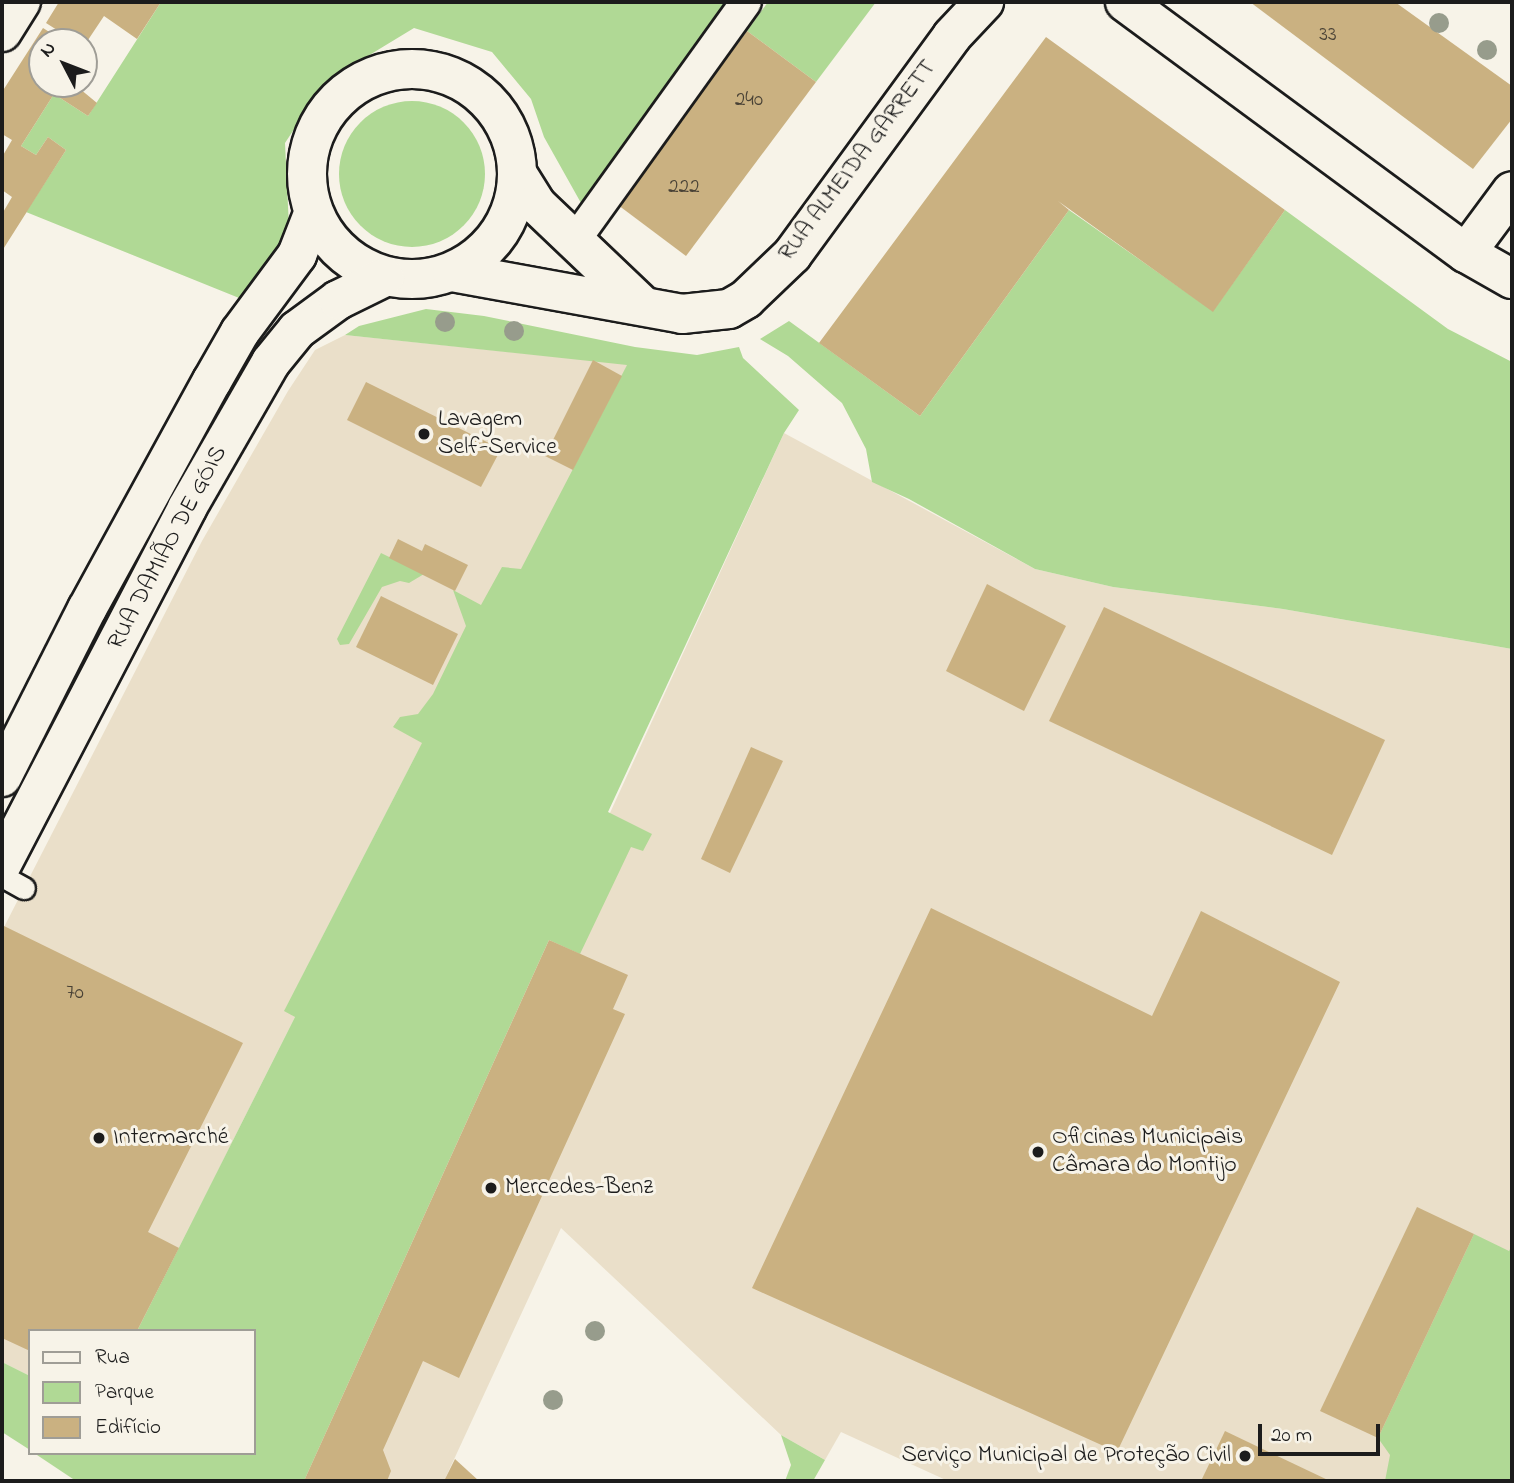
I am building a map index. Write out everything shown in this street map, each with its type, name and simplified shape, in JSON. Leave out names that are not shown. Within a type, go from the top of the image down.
[{"type":"street","points":[[2,32],[21,2]]},
{"type":"street","points":[[583,229],[747,2]]},
{"type":"street","name":"RUA ALMEIDA GARRETT","points":[[452,272],[641,304],[682,314],[729,309],[746,299],[792,255],[953,36],[984,2]]},
{"type":"street","points":[[1125,2],[1466,253],[1512,279]]},
{"type":"street","points":[[408,69],[442,73],[472,87],[496,110],[512,139],[517,173],[513,204],[500,232],[479,256],[452,272],[419,280],[385,277],[355,264],[330,242],[313,214],[306,181],[310,148],[323,116],[345,91],[375,75],[408,69]]},
{"type":"street","name":"RUA ALMEIDA GARRETT","points":[[517,173],[536,205],[641,304]]},
{"type":"street","points":[[1466,253],[1512,191]]},
{"type":"street","name":"RUA DAMIÃO DE GÓIS","points":[[2,777],[87,609],[212,381],[240,332],[297,255],[313,214]]},
{"type":"street","name":"RUA DAMIÃO DE GÓIS","points":[[13,876],[187,508],[271,362],[296,330],[338,300],[385,277]]},
{"type":"lane","points":[[2,876],[13,876]]},
{"type":"shaded area","name":"Intermarché","points":[[345,335],[628,364],[522,570],[416,755],[285,1010],[295,1017],[179,1248],[34,1329],[28,1329],[28,1375],[2,1362],[2,931],[202,541],[288,391],[315,350]]},
{"type":"shaded area","points":[[784,433],[1035,569],[1113,587],[1283,609],[1512,649],[1512,1244],[1412,1481],[948,1481],[841,1432],[825,1460],[781,1435],[561,1228],[444,1481],[304,1481]]},
{"type":"green space","points":[[161,2],[730,2],[581,203],[544,137],[531,99],[492,52],[414,28],[325,82],[285,143],[289,227],[254,304],[26,212],[66,150],[48,137],[36,155],[21,146],[51,98],[60,98],[88,116]]},
{"type":"green space","points":[[768,2],[876,2],[816,82],[747,31]]},
{"type":"green space","points":[[412,101],[440,107],[463,123],[479,146],[485,174],[479,202],[463,225],[440,241],[412,247],[384,241],[361,225],[345,202],[339,174],[345,146],[361,123],[384,107]]},
{"type":"green space","points":[[1069,210],[1213,311],[1285,210],[1448,329],[1512,362],[1512,649],[1283,609],[1113,587],[1035,569],[909,499],[872,482],[866,449],[842,403],[788,356],[760,339],[789,321],[920,416]]},
{"type":"green space","points":[[426,309],[484,316],[635,347],[697,355],[739,347],[743,358],[799,410],[784,433],[608,812],[652,834],[643,851],[631,847],[580,954],[549,940],[304,1481],[76,1481],[37,1455],[256,1455],[256,1329],[138,1329],[295,1017],[284,1011],[422,743],[393,727],[400,717],[418,714],[433,694],[466,626],[453,590],[481,605],[502,567],[521,569],[627,365],[345,335],[359,326]]},
{"type":"green space","points":[[381,553],[424,574],[409,583],[400,581],[382,587],[349,644],[340,645],[337,639]]},
{"type":"green space","points":[[1474,1234],[1509,1251],[1512,1244],[1512,1481],[1385,1481],[1390,1455],[1378,1438]]},
{"type":"green space","points":[[2,1362],[28,1375],[28,1449],[2,1432]]},
{"type":"green space","points":[[781,1435],[825,1460],[813,1481],[785,1481],[791,1465]]},
{"type":"building","points":[[59,2],[161,2],[137,39],[104,16],[96,28],[54,28],[46,23]]},
{"type":"building","points":[[1250,2],[1395,2],[1512,86],[1512,119],[1473,169]]},
{"type":"building","points":[[747,31],[816,82],[686,256],[618,205]]},
{"type":"building","points":[[1046,37],[1285,210],[1213,312],[1058,201],[1069,210],[920,416],[819,343]]},
{"type":"building","points":[[28,51],[28,98],[51,98],[21,146],[36,155],[48,137],[66,150],[2,251],[2,214],[12,197],[2,190],[2,157],[12,140],[2,134],[2,92]]},
{"type":"building","points":[[60,98],[91,98],[97,103],[88,116]]},
{"type":"building","points":[[593,360],[622,376],[573,470],[545,456]]},
{"type":"building","name":"Lavagem Self-Service","points":[[366,382],[501,449],[481,487],[347,420]]},
{"type":"building","points":[[398,539],[422,551],[425,544],[468,565],[455,591],[389,558]]},
{"type":"building","points":[[987,584],[1066,626],[1024,711],[946,671]]},
{"type":"building","points":[[381,596],[458,634],[433,685],[356,647]]},
{"type":"building","points":[[1104,607],[1385,740],[1332,855],[1049,721]]},
{"type":"building","points":[[751,747],[783,761],[730,873],[701,859]]},
{"type":"building","name":"Oficinas Municipais Câmara do Montijo","points":[[931,908],[1152,1016],[1201,911],[1340,982],[1117,1452],[752,1288]]},
{"type":"building","name":"Intermarché","points":[[4,926],[243,1043],[148,1232],[179,1248],[138,1329],[28,1329],[28,1350],[2,1338]]},
{"type":"building","name":"Mercedes-Benz","points":[[549,940],[628,975],[613,1009],[625,1014],[459,1378],[423,1361],[383,1450],[391,1471],[387,1481],[304,1481]]},
{"type":"building","points":[[1417,1207],[1474,1234],[1378,1438],[1320,1411]]},
{"type":"building","name":"Serviço Municipal de Proteção Civil","points":[[1225,1431],[1330,1481],[1201,1481]]},
{"type":"building","points":[[455,1459],[479,1481],[444,1481]]},
{"type":"place","name":"Lavagem Self-Service","points":[[424,434]]},
{"type":"place","name":"Intermarché","points":[[99,1138]]},
{"type":"place","name":"Oficinas Municipais Câmara do Montijo","points":[[1038,1152]]},
{"type":"place","name":"Mercedes-Benz","points":[[491,1188]]},
{"type":"place","name":"Serviço Municipal de Proteção Civil","points":[[1245,1456]]}]
